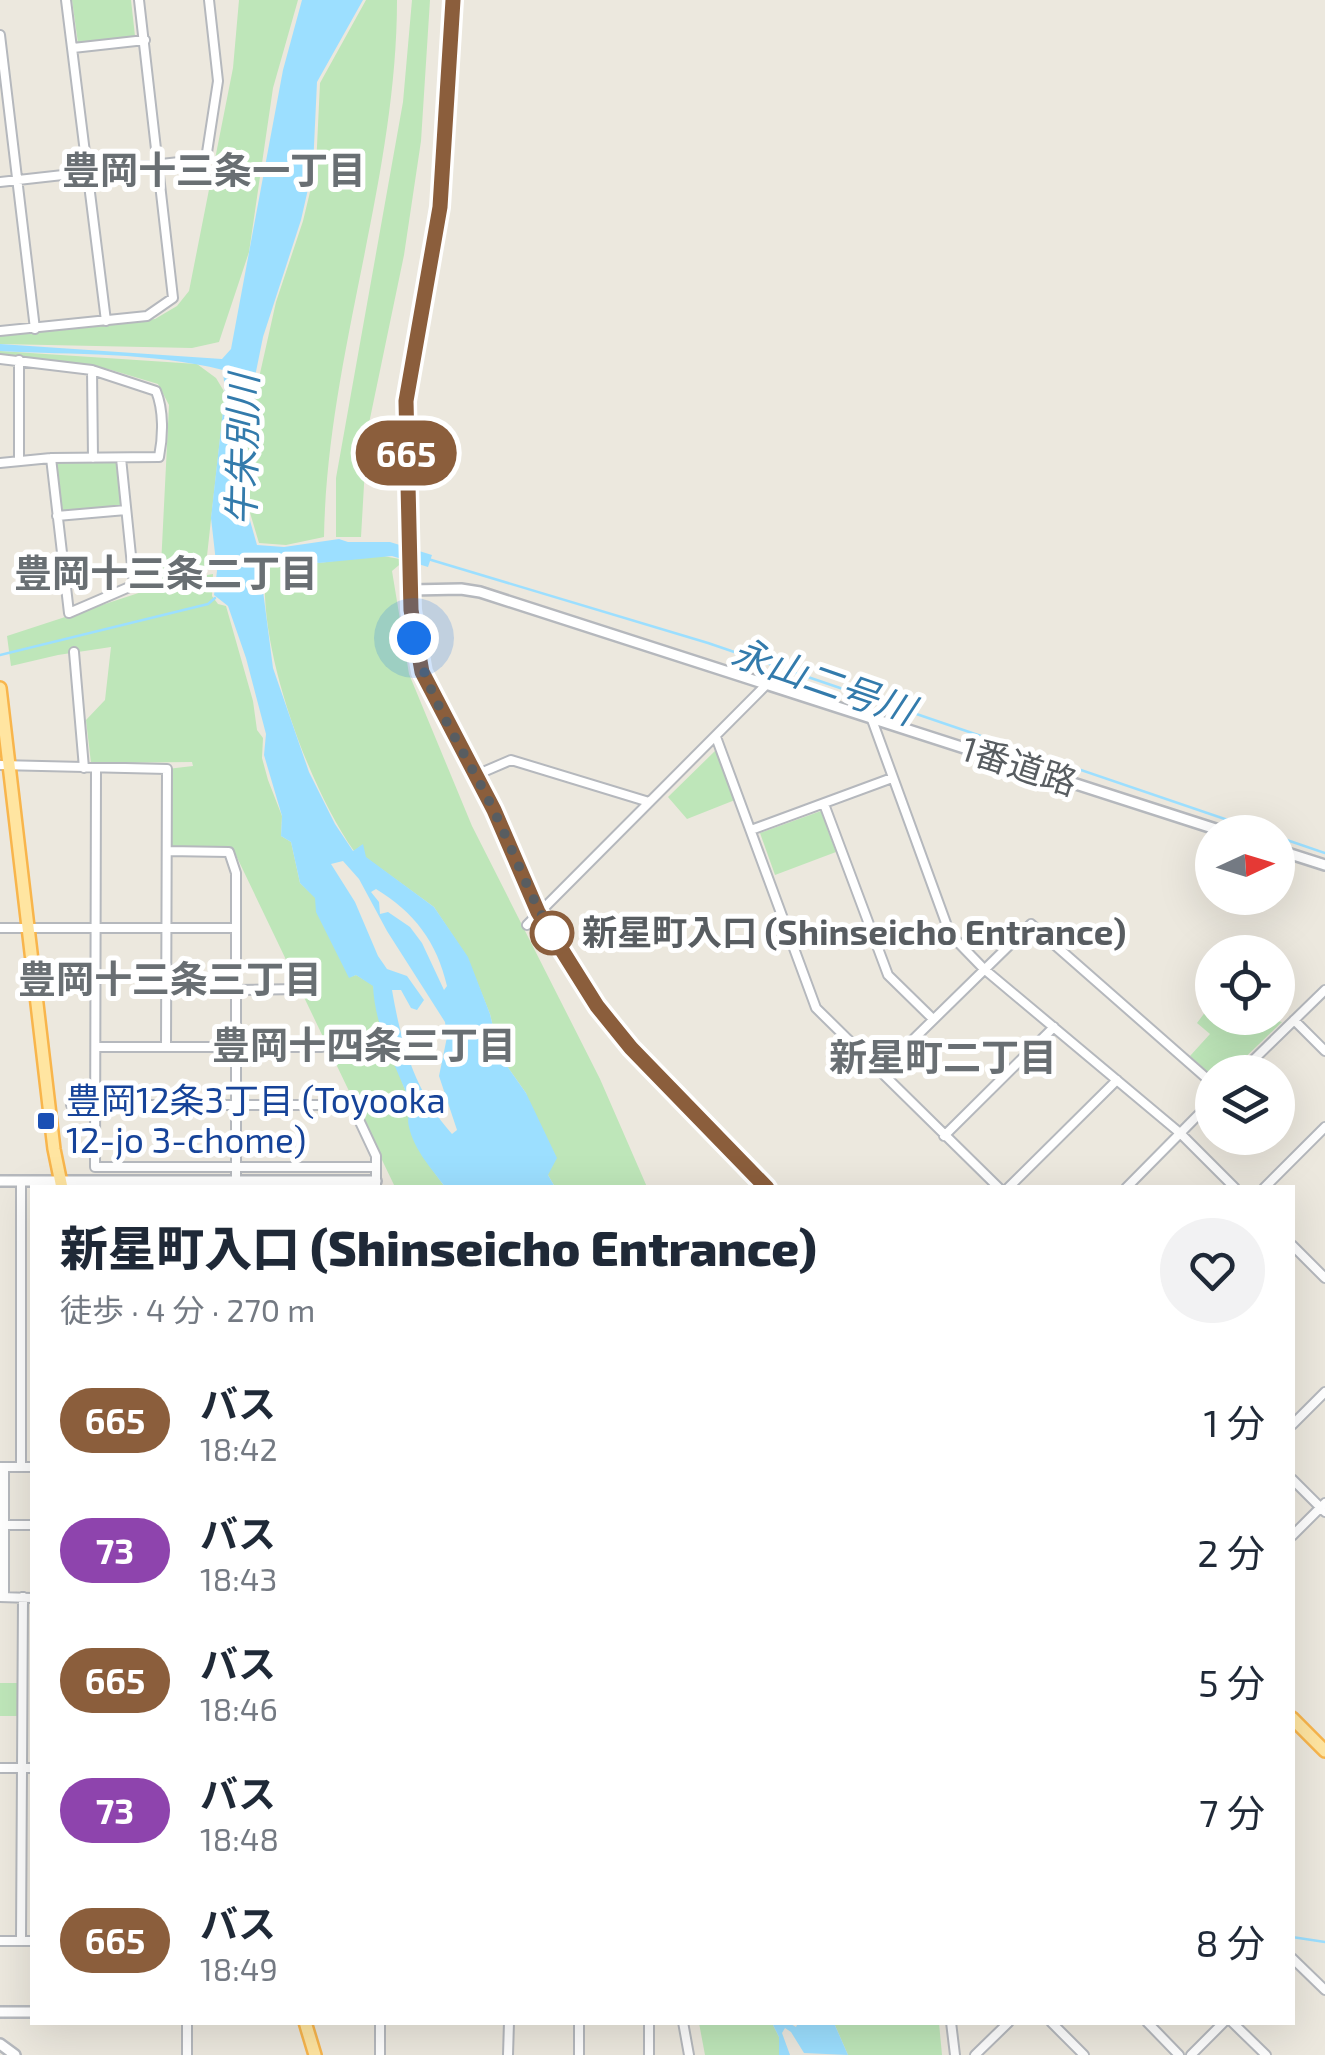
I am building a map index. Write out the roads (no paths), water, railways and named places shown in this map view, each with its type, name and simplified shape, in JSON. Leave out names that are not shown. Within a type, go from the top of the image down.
[{"type":"main road","points":[[453,0],[439,216],[406,401],[411,590],[414,638],[422,672],[476,775],[538,912],[614,1028],[764,1185]]},
{"type":"main road","points":[[0,688],[4,765],[61,1184]]},
{"type":"main road","points":[[1295,1721],[1325,1751]]},
{"type":"main road","points":[[306,2025],[315,2055]]},
{"type":"street","points":[[66,0],[106,321]]},
{"type":"street","points":[[0,331],[147,316],[173,298],[139,0]]},
{"type":"street","points":[[0,182],[206,159],[218,82],[209,0]]},
{"type":"street","points":[[0,35],[35,329]]},
{"type":"street","points":[[72,48],[145,40]]},
{"type":"street","points":[[0,360],[92,370],[156,391],[161,403],[159,458],[50,458],[0,464]]},
{"type":"street","points":[[18,462],[19,360]]},
{"type":"street","points":[[92,370],[93,458]]},
{"type":"street","points":[[50,458],[70,613],[134,585],[121,458]]},
{"type":"street","points":[[57,516],[126,510]]},
{"type":"street","name":"1番道路","points":[[411,590],[480,592],[1195,823]]},
{"type":"street","points":[[74,652],[84,768]]},
{"type":"street","points":[[527,925],[767,684]]},
{"type":"street","points":[[871,717],[950,934],[984,969],[1180,1133],[1233,1185]]},
{"type":"street","points":[[716,737],[816,1008],[995,1185]]},
{"type":"street","points":[[476,775],[511,760],[649,802]]},
{"type":"street","points":[[4,765],[167,769],[166,1047]]},
{"type":"street","points":[[96,769],[96,1167],[376,1167]]},
{"type":"street","points":[[751,830],[892,778]]},
{"type":"street","points":[[824,804],[888,975],[933,1019]]},
{"type":"street","points":[[167,851],[229,852],[236,873],[236,1184]]},
{"type":"street","points":[[1295,855],[1325,865]]},
{"type":"street","points":[[881,1071],[1031,924],[1195,1068]]},
{"type":"street","points":[[0,928],[236,928]]},
{"type":"street","points":[[236,990],[299,988]]},
{"type":"street","points":[[1295,1019],[1325,990]]},
{"type":"street","points":[[1295,1021],[1325,1051]]},
{"type":"street","points":[[944,1136],[1054,1027]]},
{"type":"street","points":[[1259,1055],[1279,1035]]},
{"type":"street","points":[[96,1046],[322,1047]]},
{"type":"street","points":[[1011,1185],[1117,1080]]},
{"type":"street","points":[[0,1181],[376,1184],[376,1156],[352,1105],[71,1105]]},
{"type":"street","points":[[1129,1185],[1195,1118]]},
{"type":"street","points":[[1267,1185],[1325,1126]]},
{"type":"street","points":[[167,1166],[167,1184]]},
{"type":"street","points":[[306,1167],[306,1184]]},
{"type":"street","points":[[20,1467],[21,1181]]},
{"type":"street","points":[[1295,1248],[1325,1278]]},
{"type":"street","points":[[21,1314],[30,1314]]},
{"type":"street","points":[[22,1377],[30,1377]]},
{"type":"street","points":[[1295,1422],[1325,1392]]},
{"type":"street","points":[[21,1941],[28,1598],[2,1598],[2,1467],[30,1467]]},
{"type":"street","points":[[1295,1482],[1324,1508],[1295,1533]]},
{"type":"street","points":[[2,1525],[30,1525]]},
{"type":"street","points":[[0,1768],[30,1768]]},
{"type":"street","points":[[0,1941],[30,1941]]},
{"type":"street","points":[[1295,1961],[1325,1990]]},
{"type":"street","points":[[0,2012],[30,2012]]},
{"type":"street","points":[[186,2025],[187,2055]]},
{"type":"street","points":[[380,2025],[380,2055]]},
{"type":"street","points":[[508,2055],[509,2025]]},
{"type":"street","points":[[579,2055],[580,2025]]},
{"type":"street","points":[[649,2025],[649,2055]]},
{"type":"street","points":[[684,2025],[690,2055]]},
{"type":"street","points":[[951,2025],[955,2055]]},
{"type":"street","points":[[982,2053],[1005,2025]]},
{"type":"street","points":[[1055,2025],[1084,2055]]},
{"type":"street","points":[[1151,2025],[1179,2055]]},
{"type":"street","points":[[1191,2055],[1221,2025]]},
{"type":"street","points":[[1235,2025],[1266,2055]]},
{"type":"street","points":[[0,2044],[14,2055]]},
{"type":"water","name":"牛朱別川","points":[[302,0],[363,0],[317,82],[313,167],[301,220],[263,337],[245,426],[241,489],[257,545],[284,547],[339,539],[390,542],[432,555],[428,567],[392,556],[319,563],[287,555],[259,560],[273,668],[309,772],[353,851],[363,844],[366,857],[434,907],[468,957],[490,1014],[500,1056],[526,1093],[557,1158],[548,1175],[554,1185],[444,1185],[411,1135],[409,1101],[381,1029],[373,986],[356,975],[349,978],[316,912],[315,898],[300,883],[291,842],[281,836],[282,816],[264,755],[266,734],[246,658],[228,606],[214,595],[217,571],[211,518],[225,393],[223,370],[141,357],[0,351],[0,344],[222,359],[231,349],[283,70]],"holes":[[[343,861],[359,879],[445,1022],[447,1037],[439,1076],[457,1130],[452,1134],[419,1084],[400,1029],[392,990],[401,990],[411,1008],[417,1010],[424,1000],[407,976],[387,969],[378,956],[355,902],[331,864]],[[376,889],[402,908],[430,942],[443,970],[447,986],[444,990],[422,943],[410,927],[388,912],[380,914],[379,902],[371,892]]]},
{"type":"water","points":[[773,2025],[835,2025],[848,2055],[804,2053],[785,2028],[782,2033],[790,2055],[779,2055],[779,2037]]},
{"type":"waterway","name":"永山二号川","points":[[428,559],[708,643],[1213,815]]},
{"type":"waterway","points":[[0,655],[208,604],[215,598]]},
{"type":"waterway","name":"永山二号川","points":[[1295,843],[1325,853]]},
{"type":"waterway","points":[[1295,1937],[1325,1942]]},
{"type":"place","name":"新星町入口 (Shinseicho Entrance)","points":[[552,933]]},
{"type":"place","name":"豊岡12条3丁目 (Toyooka 12-jo 3-chome)","points":[[46,1121]]},
{"type":"district","name":"豊岡十三条一丁目","points":[[214,171]]},
{"type":"district","name":"豊岡十三条二丁目","points":[[166,574]]},
{"type":"district","name":"豊岡十三条三丁目","points":[[170,980]]},
{"type":"district","name":"豊岡十四条三丁目","points":[[364,1046]]},
{"type":"district","name":"新星町二丁目","points":[[943,1058]]}]
